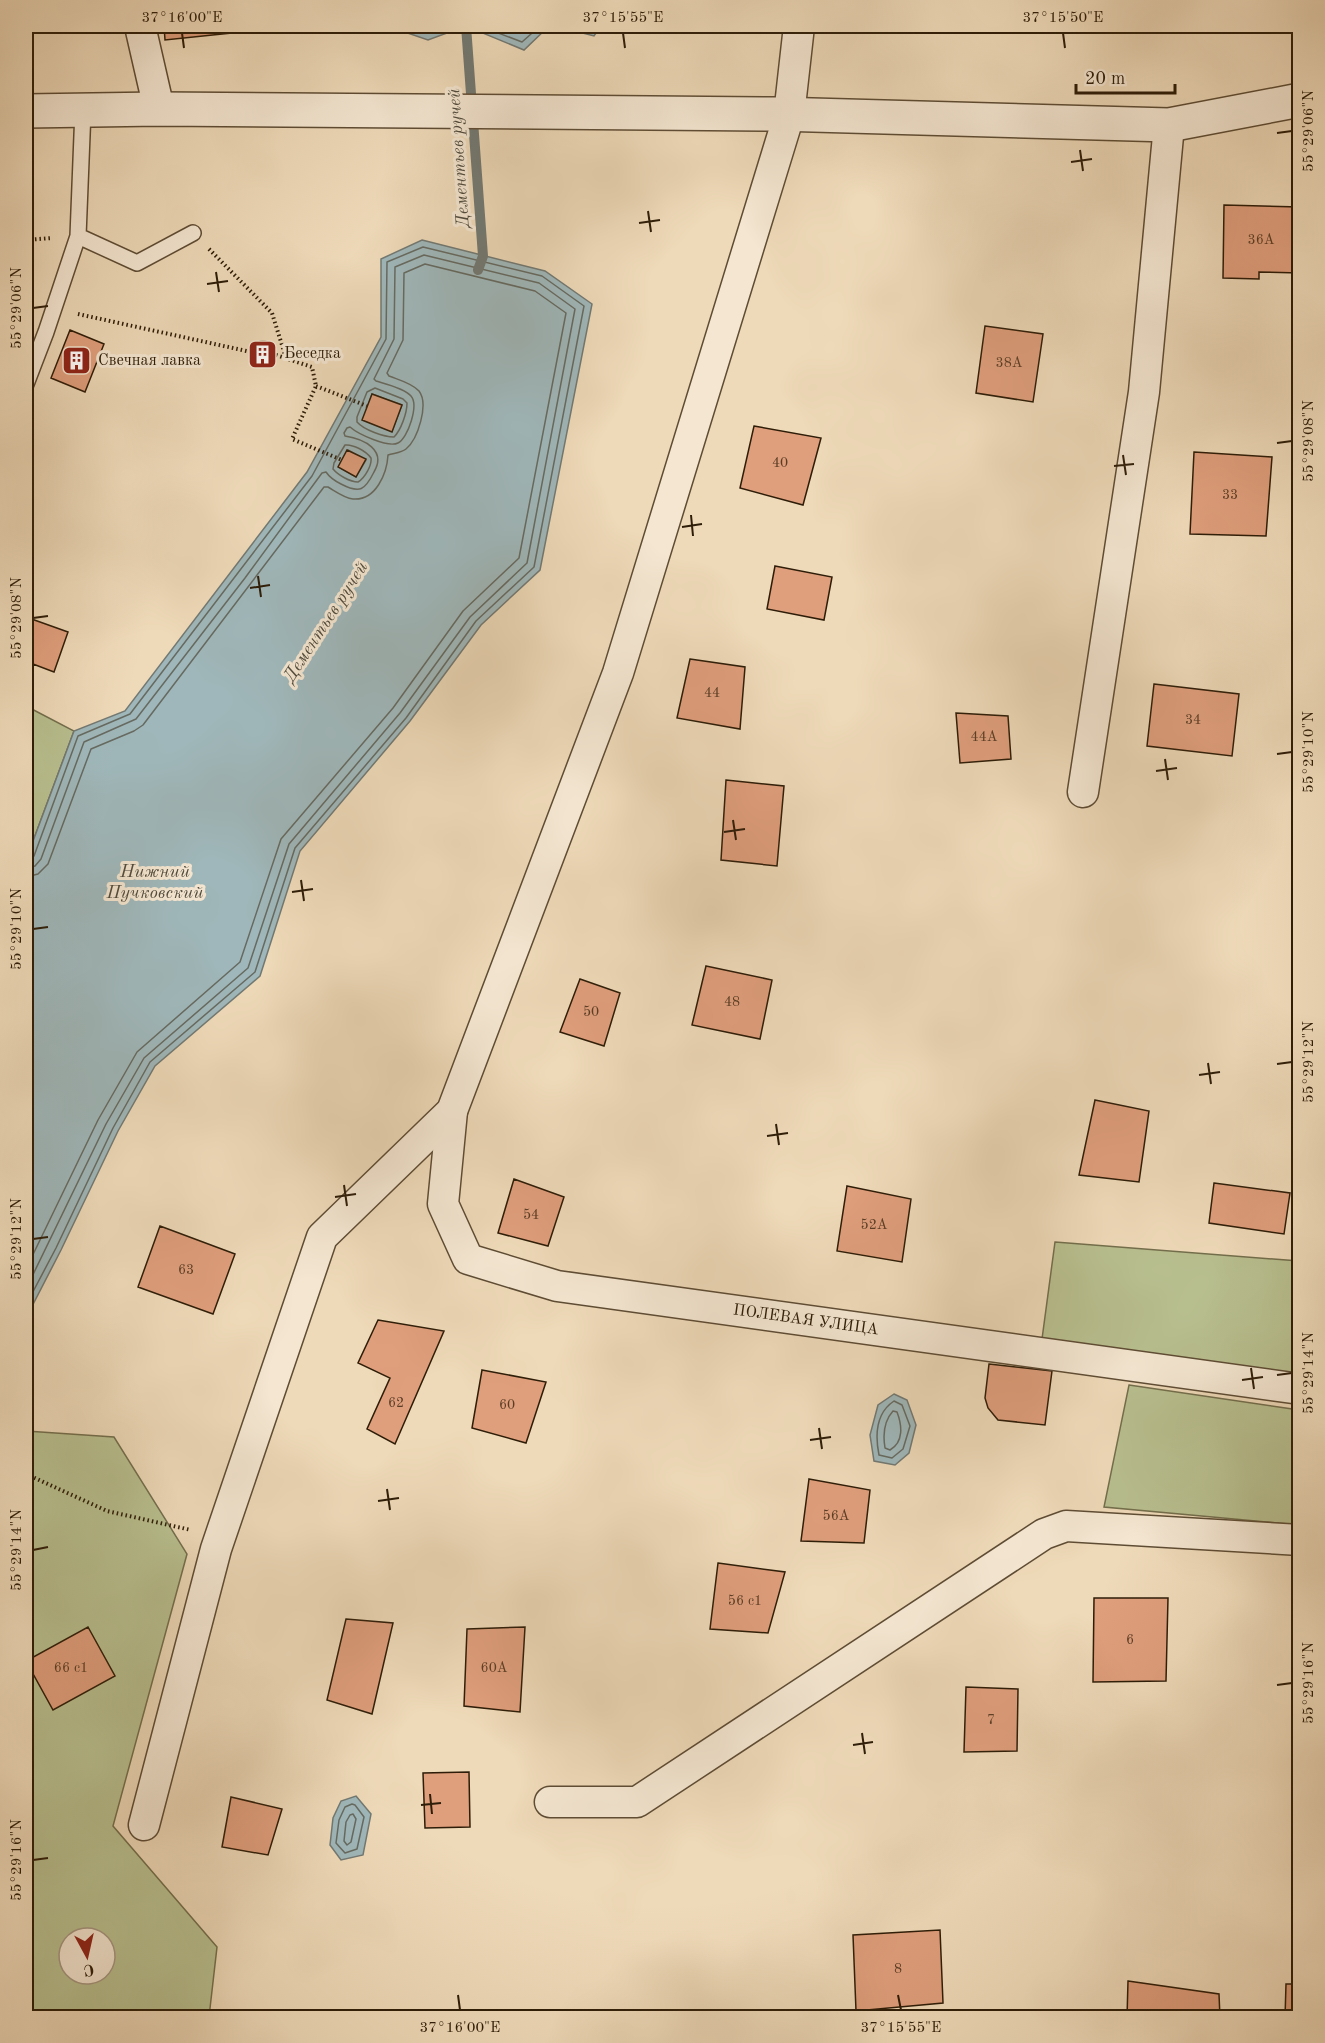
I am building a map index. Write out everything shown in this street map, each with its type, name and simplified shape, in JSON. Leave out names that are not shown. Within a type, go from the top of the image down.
[{"type":"street","points":[[140,26],[159,109]]},
{"type":"street","points":[[144,1825],[221,1536],[322,1237],[452,1111],[618,673],[789,115],[799,26]]},
{"type":"street","points":[[26,111],[159,109],[789,115],[1170,125],[1299,100]]},
{"type":"street","points":[[1083,792],[1144,392],[1170,125]]},
{"type":"street","name":"ПОЛЕВАЯ УЛИЦА","points":[[452,1111],[443,1204],[468,1259],[557,1286],[1299,1389]]},
{"type":"street","points":[[550,1802],[636,1802],[1044,1534],[1066,1526],[1299,1540]]},
{"type":"lane","points":[[26,384],[78,236],[83,110]]},
{"type":"lane","points":[[78,236],[137,263],[193,233]]},
{"type":"path","points":[[193,233],[272,313],[286,358]]},
{"type":"path","points":[[54,308],[251,352]]},
{"type":"path","points":[[276,356],[312,367],[316,386],[292,439],[342,460]]},
{"type":"path","points":[[316,386],[367,406]]},
{"type":"path","points":[[26,1474],[107,1511],[221,1536]]},
{"type":"green space","points":[[26,706],[74,731],[26,860]]},
{"type":"green space","points":[[1055,1242],[1299,1261],[1299,1316],[1292,1377],[1042,1339]]},
{"type":"green space","points":[[1129,1385],[1299,1410],[1299,1525],[1104,1507]]},
{"type":"green space","points":[[26,1431],[114,1437],[187,1554],[113,1826],[217,1947],[209,2017],[26,2017]]},
{"type":"water","points":[[387,26],[466,26],[428,40]]},
{"type":"water","points":[[466,26],[549,26],[524,50]]},
{"type":"water","points":[[555,26],[601,26],[594,36]]},
{"type":"water","name":"Нижний Пучковский","points":[[422,240],[545,271],[592,304],[540,570],[481,625],[410,721],[300,851],[260,976],[155,1066],[118,1131],[26,1318],[26,860],[74,731],[125,711],[307,472],[381,337],[381,259]],"holes":[[[372,394],[402,405],[392,431],[363,420]],[[348,450],[366,460],[356,477],[339,467]]]},
{"type":"water","points":[[894,1394],[907,1400],[916,1425],[909,1453],[895,1465],[874,1461],[870,1435],[878,1405]]},
{"type":"water","points":[[356,1796],[371,1814],[363,1855],[341,1860],[330,1845],[333,1818],[341,1801]]},
{"type":"building","points":[[164,26],[241,26],[241,32],[165,40]]},
{"type":"building","points":[[1224,205],[1299,207],[1300,273],[1259,272],[1259,279],[1223,278]]},
{"type":"building","points":[[985,326],[1043,334],[1033,402],[976,393]]},
{"type":"building","name":"Свечная лавка","points":[[70,330],[104,344],[85,392],[51,378]]},
{"type":"building","name":"Беседка","points":[[258,341],[268,341],[275,348],[275,358],[268,365],[258,365],[251,358],[251,348]]},
{"type":"building","points":[[372,394],[402,405],[392,432],[362,420]]},
{"type":"building","points":[[754,426],[821,438],[803,505],[740,488]]},
{"type":"building","points":[[347,450],[366,459],[356,477],[338,467]]},
{"type":"building","points":[[1194,452],[1272,457],[1266,536],[1190,534]]},
{"type":"building","points":[[775,566],[832,577],[824,620],[767,609]]},
{"type":"building","points":[[26,617],[68,632],[54,672],[33,664],[26,685]]},
{"type":"building","points":[[690,659],[745,667],[740,729],[677,718]]},
{"type":"building","points":[[1154,684],[1239,694],[1232,756],[1147,746]]},
{"type":"building","points":[[956,713],[1008,716],[1011,759],[960,763]]},
{"type":"building","points":[[726,780],[784,786],[777,866],[721,860]]},
{"type":"building","points":[[706,966],[772,980],[760,1039],[692,1025]]},
{"type":"building","points":[[580,979],[620,993],[604,1046],[560,1032]]},
{"type":"building","points":[[1095,1100],[1149,1111],[1139,1182],[1079,1175]]},
{"type":"building","points":[[514,1179],[564,1197],[548,1246],[498,1233]]},
{"type":"building","points":[[1214,1183],[1290,1193],[1284,1234],[1209,1223]]},
{"type":"building","points":[[847,1186],[911,1199],[902,1262],[837,1251]]},
{"type":"building","points":[[160,1226],[235,1254],[213,1314],[138,1287]]},
{"type":"building","points":[[378,1320],[444,1331],[395,1444],[367,1429],[390,1378],[358,1363]]},
{"type":"building","points":[[989,1364],[1052,1371],[1045,1425],[998,1420],[988,1408],[985,1398]]},
{"type":"building","points":[[482,1370],[546,1382],[526,1443],[472,1428]]},
{"type":"building","points":[[809,1479],[870,1490],[864,1543],[801,1541]]},
{"type":"building","points":[[718,1563],[785,1572],[768,1633],[710,1629]]},
{"type":"building","points":[[1094,1598],[1168,1598],[1166,1681],[1093,1682]]},
{"type":"building","points":[[346,1619],[393,1623],[372,1714],[327,1700]]},
{"type":"building","points":[[88,1627],[115,1676],[53,1710],[26,1661]]},
{"type":"building","points":[[525,1627],[520,1712],[464,1706],[467,1629]]},
{"type":"building","points":[[966,1687],[1018,1689],[1017,1751],[964,1752]]},
{"type":"building","points":[[469,1772],[470,1827],[425,1828],[423,1773]]},
{"type":"building","points":[[231,1797],[282,1809],[268,1855],[222,1847]]},
{"type":"building","points":[[940,1930],[943,2003],[856,2011],[853,1935]]},
{"type":"building","points":[[1128,1981],[1219,1994],[1220,2018],[1127,2018]]},
{"type":"building","points":[[1286,1984],[1300,1984],[1300,2018],[1285,2018]]},
{"type":"waterway","name":"Дементьев ручей","points":[[466,26],[483,256],[478,270]]},
{"type":"place","name":"Беседка","points":[[263,354]]},
{"type":"place","name":"Свечная лавка","points":[[77,361]]}]
